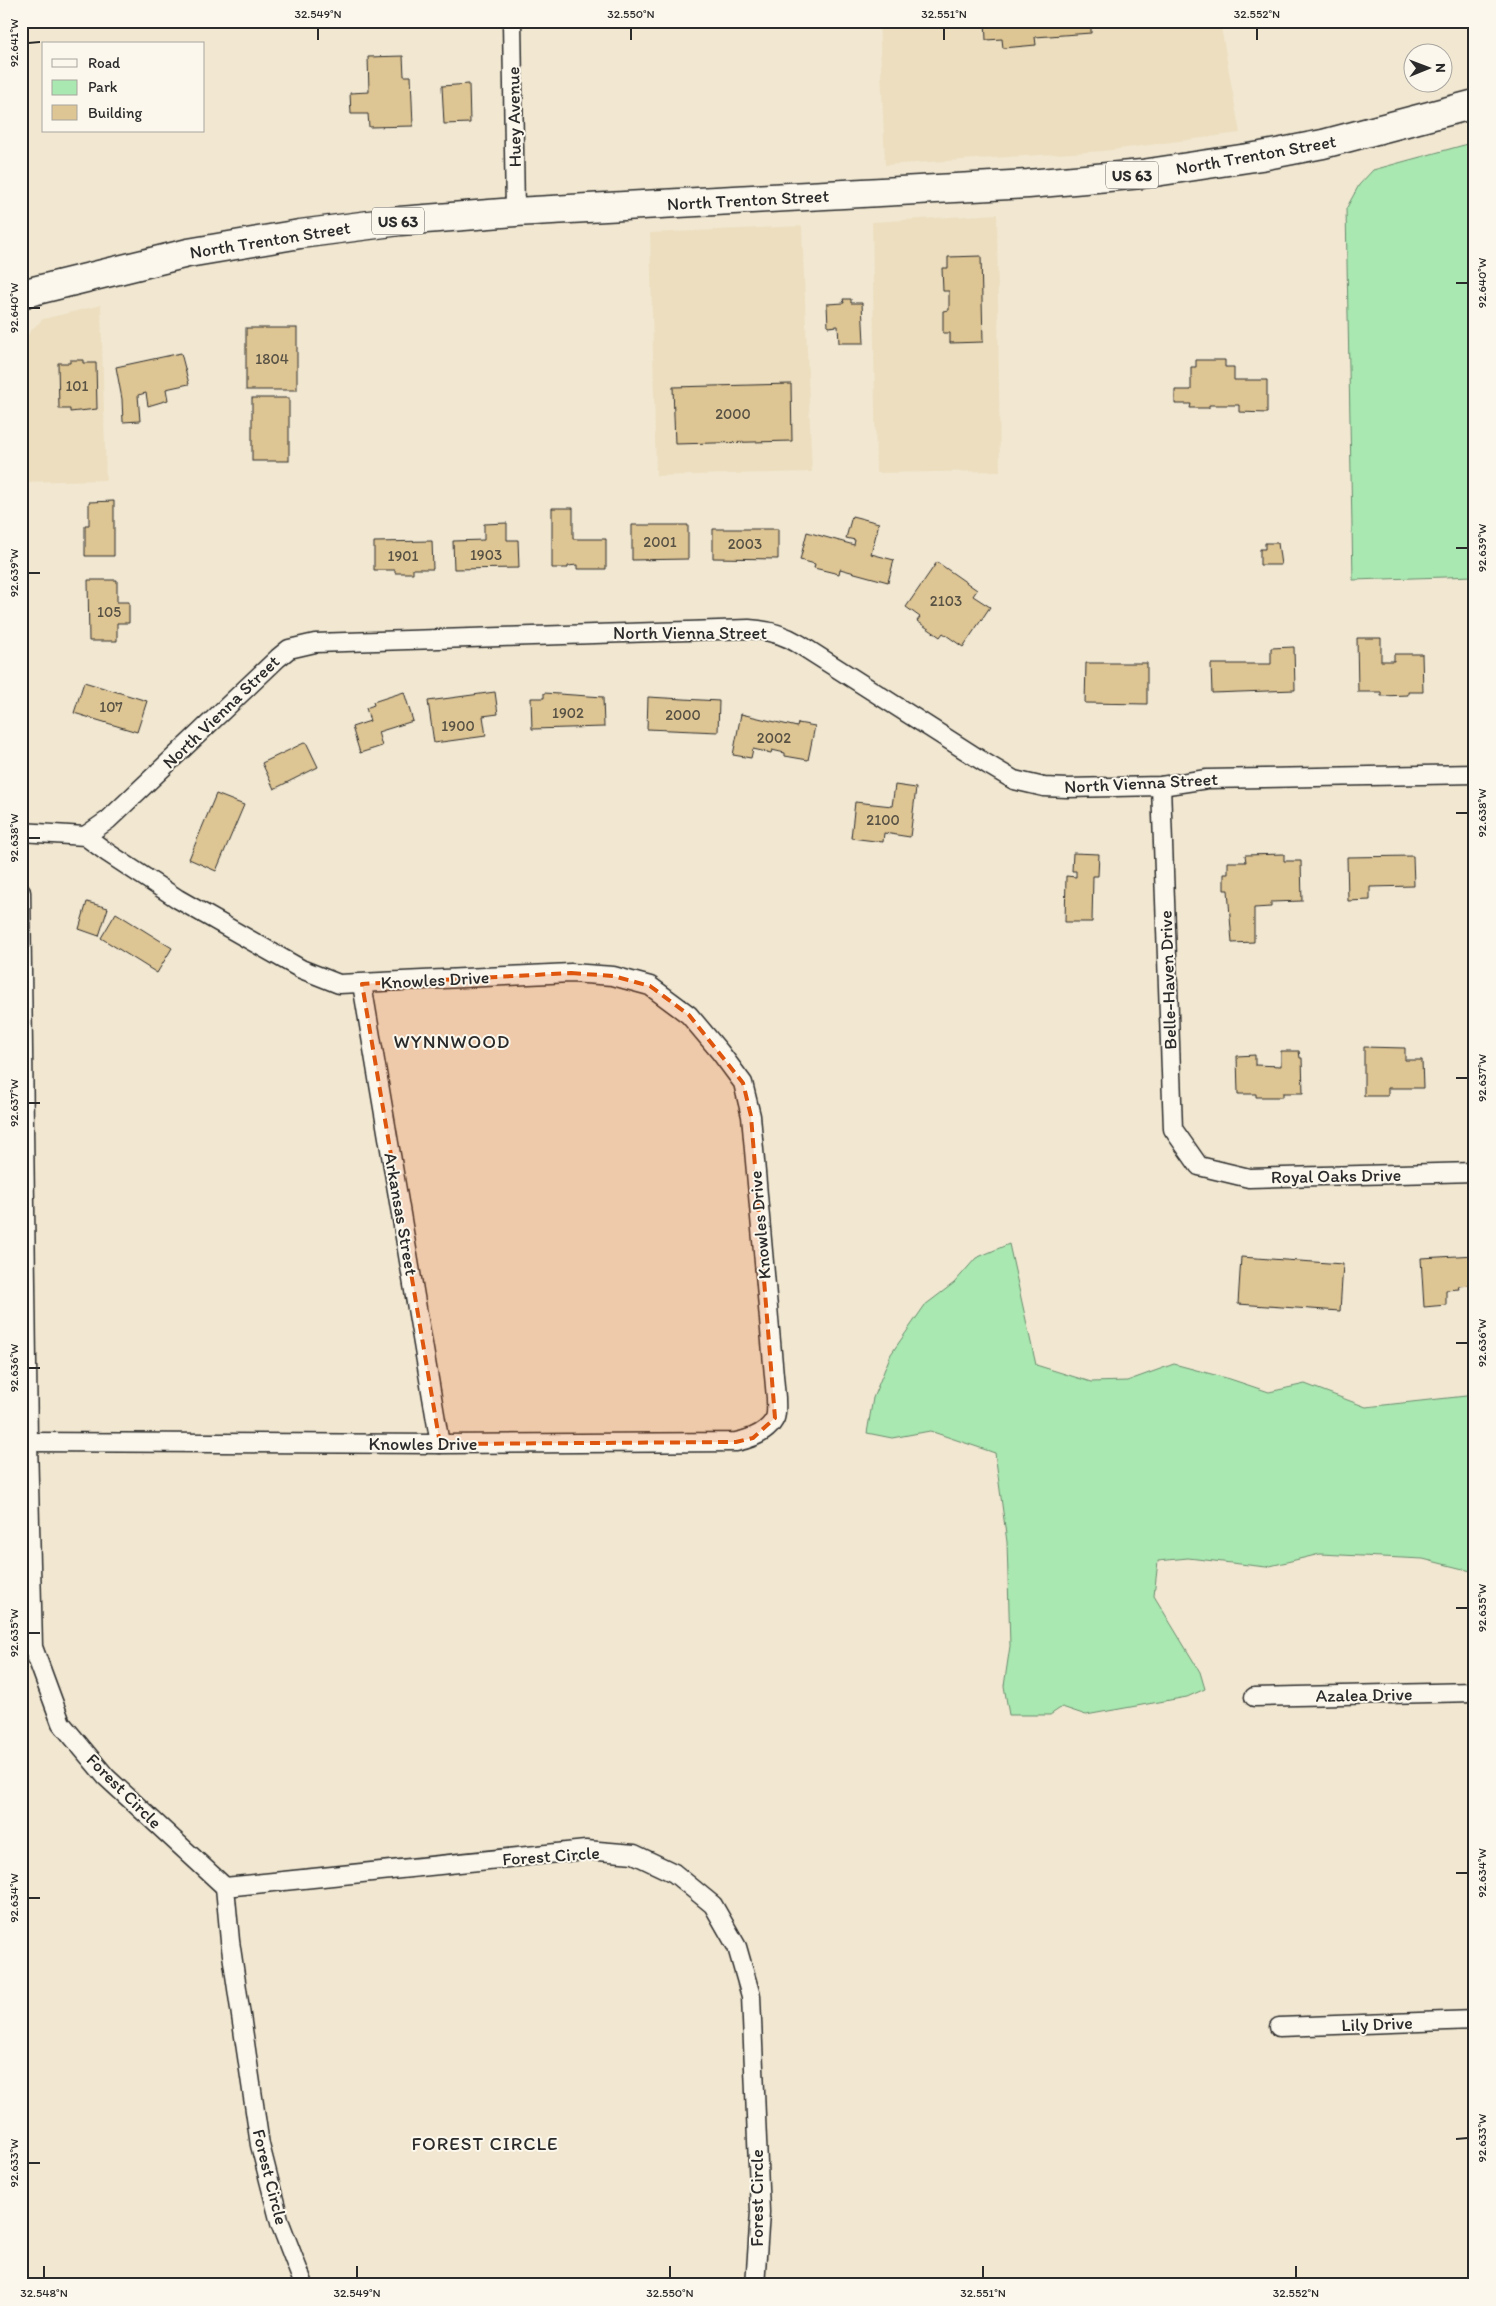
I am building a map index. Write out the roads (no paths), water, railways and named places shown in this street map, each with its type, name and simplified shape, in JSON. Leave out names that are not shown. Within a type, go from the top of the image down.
[{"type":"highway","name":"North Trenton Street","points":[[21,294],[188,254],[300,234],[400,221],[514,212],[1028,184],[1142,174],[1252,158],[1324,144],[1475,104]]},
{"type":"street","name":"Huey Avenue","points":[[512,21],[514,212]]},
{"type":"street","name":"North Vienna Street","points":[[85,836],[108,820],[278,658],[289,649],[315,643],[765,630],[786,636],[1014,780],[1044,787],[1161,786],[1206,779],[1475,774]]},
{"type":"street","name":"Belle-Haven Drive","points":[[1161,786],[1173,1129],[1200,1166]]},
{"type":"street","points":[[21,832],[85,836]]},
{"type":"street","name":"Knowles Drive","points":[[28,1442],[440,1444],[736,1442],[753,1438],[767,1428],[775,1418],[776,1398],[751,1116],[743,1083],[689,1015],[650,986],[613,976],[571,974],[339,984],[300,969],[178,899],[85,836]]},
{"type":"street","name":"Forest Circle","points":[[21,892],[28,1442],[34,1647],[61,1723],[106,1778],[225,1887],[230,1941],[260,2145],[280,2223],[304,2285]]},
{"type":"street","name":"Arkansas Street","points":[[362,984],[440,1444]]},
{"type":"street","name":"Royal Oaks Drive","points":[[1200,1166],[1250,1178],[1475,1172]]},
{"type":"street","name":"Azalea Drive","points":[[1254,1697],[1475,1692]]},
{"type":"street","name":"Forest Circle","points":[[225,1887],[586,1850],[634,1854],[674,1873],[714,1905],[737,1947],[751,1996],[760,2212],[755,2285]]},
{"type":"street","name":"Lily Drive","points":[[1279,2027],[1475,2020]]},
{"type":"district","name":"WYNNWOOD","points":[[452,1041]]},
{"type":"district","name":"FOREST CIRCLE","points":[[485,2143]]}]
